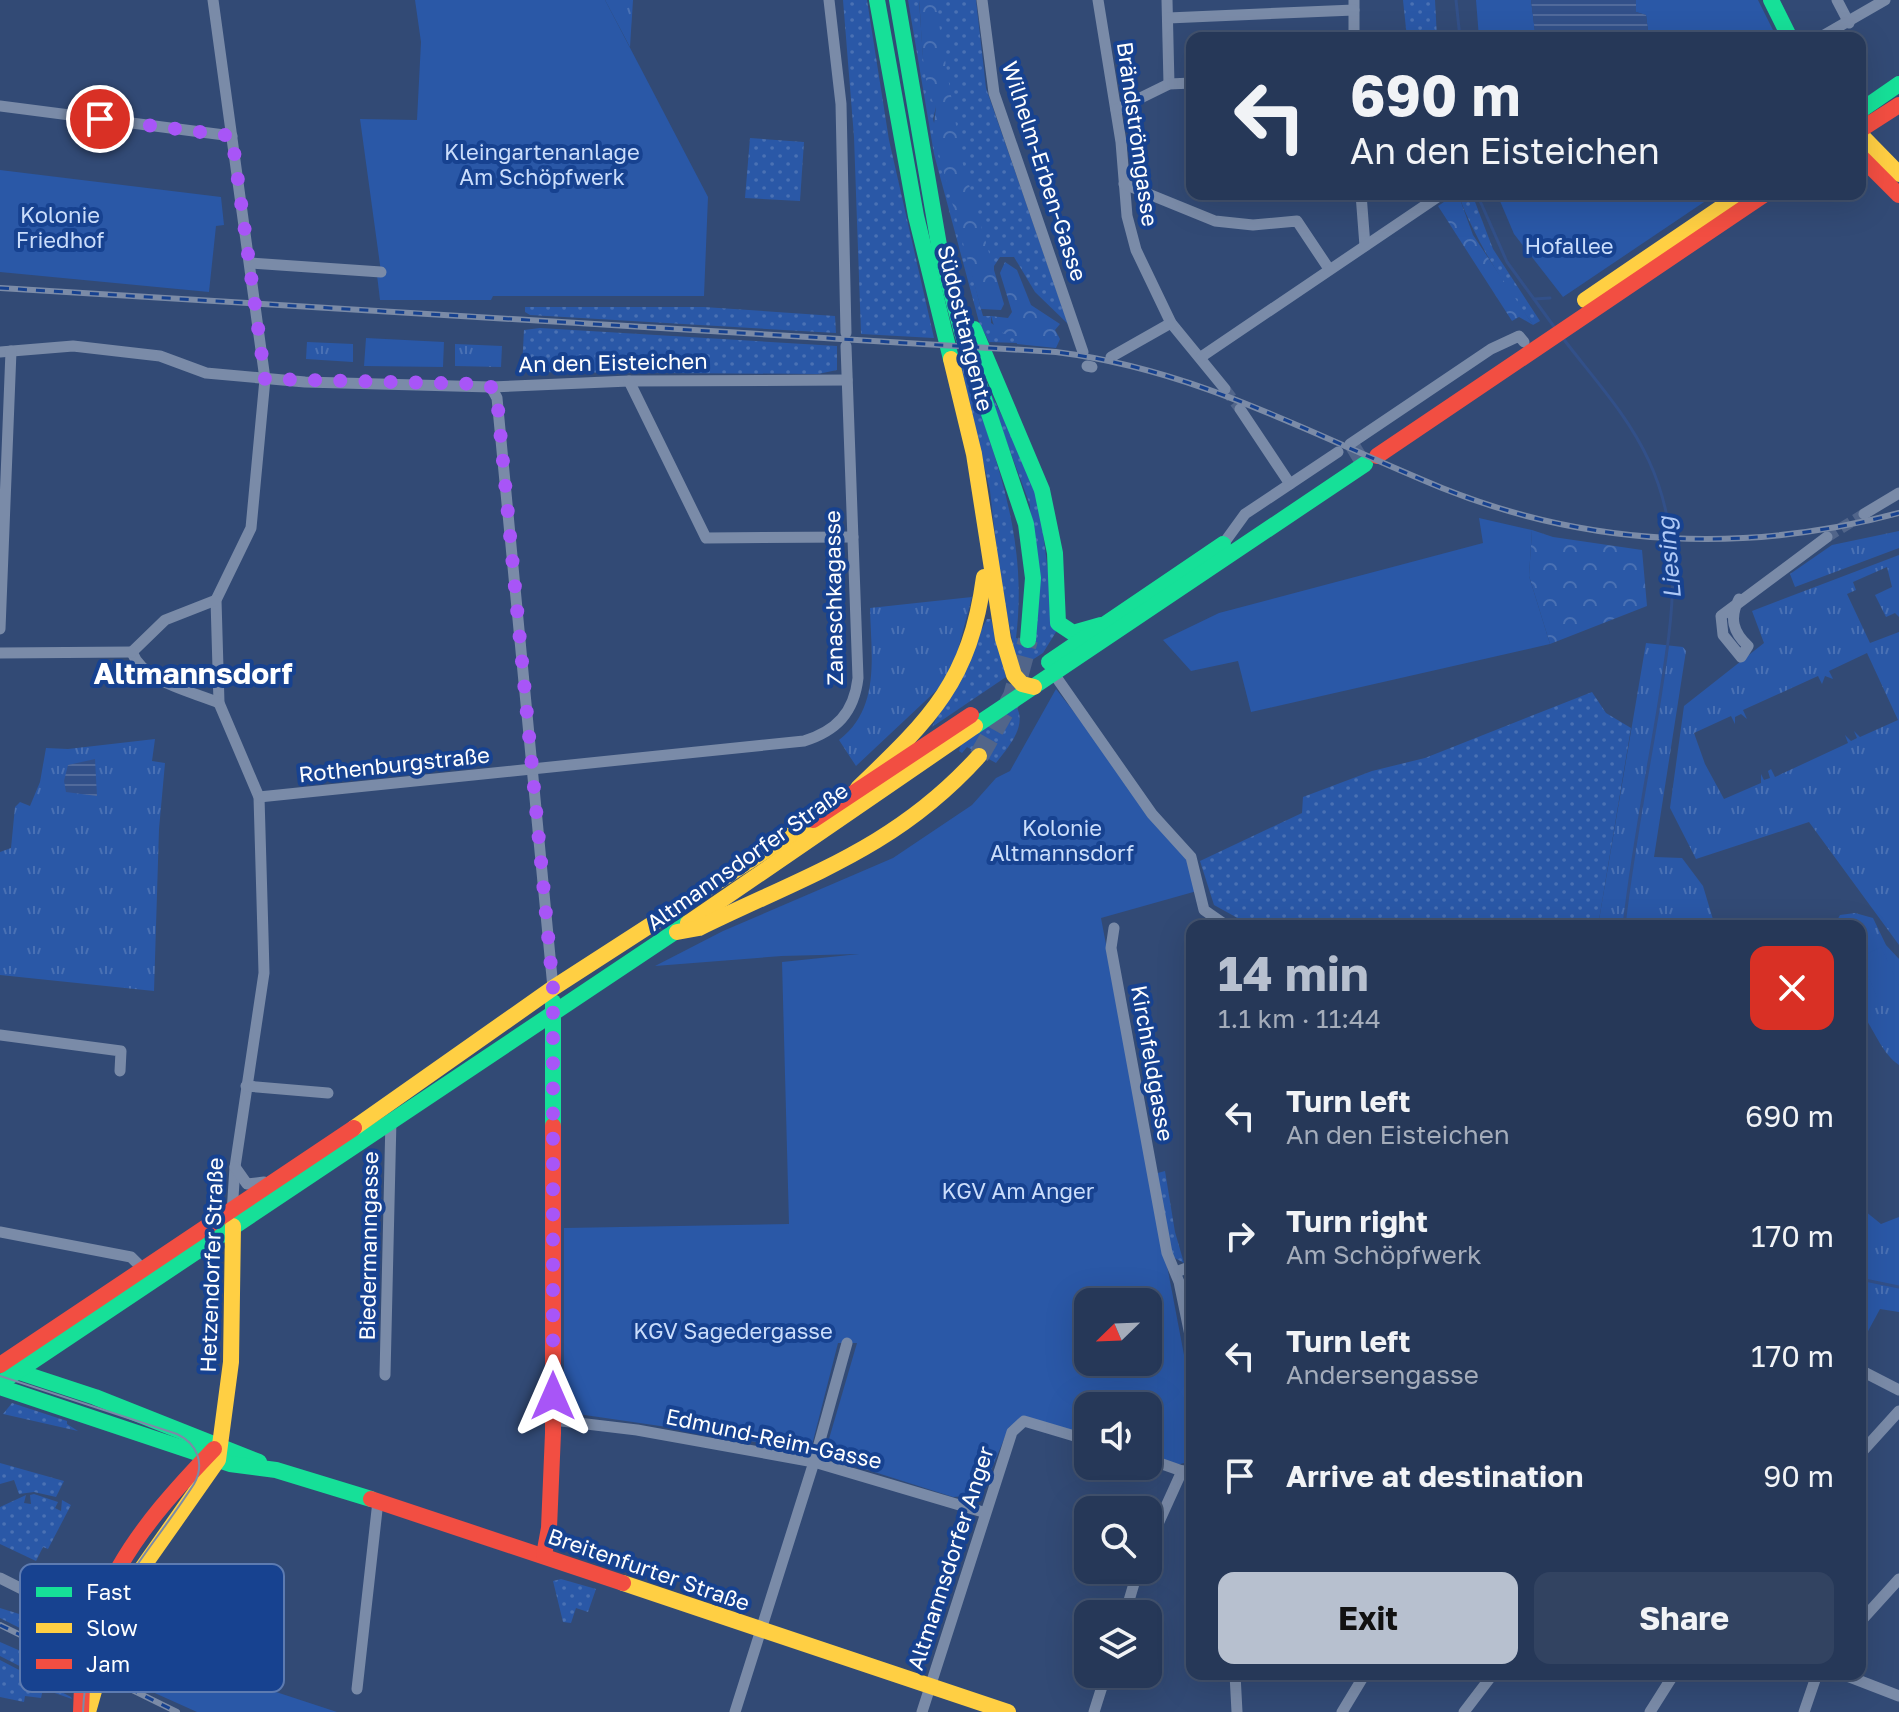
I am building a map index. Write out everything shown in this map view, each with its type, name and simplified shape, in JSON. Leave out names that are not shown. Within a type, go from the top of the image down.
[{"type":"main road","name":"Südosttangente","points":[[877,0],[916,216],[974,454],[987,553],[1011,667],[1027,685]]},
{"type":"main road","name":"Südosttangente","points":[[897,0],[919,137],[959,324],[1026,524],[1033,578],[1028,640]]},
{"type":"main road","points":[[1771,0],[1787,32]]},
{"type":"main road","points":[[1866,107],[1899,84]]},
{"type":"main road","points":[[1866,128],[1899,105]]},
{"type":"main road","points":[[1866,138],[1899,174]]},
{"type":"main road","points":[[1866,165],[1899,195]]},
{"type":"main road","points":[[1571,315],[1733,200]]},
{"type":"main road","points":[[1530,339],[1760,200]]},
{"type":"main road","points":[[940,236],[948,248],[977,338],[1042,490],[1055,553],[1058,623],[1073,633],[1101,625]]},
{"type":"main road","name":"Altmannsdorfer Straße","points":[[0,1385],[5,1368],[677,932],[1027,685],[1101,625],[1530,339]]},
{"type":"main road","name":"Altmannsdorfer Straße","points":[[232,1218],[298,1166],[553,988],[685,905],[858,788],[1027,685],[1054,674],[1266,527],[1358,454]]},
{"type":"main road","points":[[858,788],[924,725],[955,683],[978,626],[987,553]]},
{"type":"main road","points":[[677,932],[699,928],[880,843],[945,795],[979,756]]},
{"type":"main road","points":[[544,1555],[551,1495],[553,1420],[553,988]]},
{"type":"main road","name":"Hetzendorfer Straße","points":[[143,1564],[202,1458],[231,1362],[232,1218]]},
{"type":"main road","name":"Breitenfurter Straße","points":[[5,1368],[95,1397],[202,1458]]},
{"type":"main road","name":"Breitenfurter Straße","points":[[0,1385],[202,1458],[276,1470],[378,1501],[1008,1712]]},
{"type":"main road","name":"Hetzendorfer Straße","points":[[123,1564],[202,1458]]},
{"type":"main road","name":"Hetzendorfer Straße","points":[[81,1692],[81,1712]]},
{"type":"main road","name":"Hetzendorfer Straße","points":[[88,1712],[94,1692]]},
{"type":"street","name":"Hetzendorfer Straße","points":[[213,0],[265,379],[251,528],[216,600],[219,703],[259,797],[264,973],[235,1167],[232,1218]]},
{"type":"street","points":[[829,0],[841,104],[846,333]]},
{"type":"street","name":"Wilhelm-Erben-Gasse","points":[[982,0],[994,93],[1083,352]]},
{"type":"street","name":"Brändströmgasse","points":[[1098,0],[1136,250],[1171,323],[1225,389]]},
{"type":"street","points":[[1167,0],[1169,84]]},
{"type":"street","points":[[1837,0],[1849,23]]},
{"type":"street","points":[[1831,32],[1885,0]]},
{"type":"street","points":[[1168,18],[1354,5],[1354,32]]},
{"type":"street","points":[[1116,110],[1169,84],[1186,83]]},
{"type":"street","points":[[0,106],[232,136]]},
{"type":"street","points":[[1124,184],[1215,221],[1243,225],[1297,221],[1329,269]]},
{"type":"street","points":[[1361,200],[1365,246]]},
{"type":"street","points":[[1201,357],[1433,200]]},
{"type":"street","points":[[251,263],[381,272]]},
{"type":"street","points":[[1111,357],[1171,323]]},
{"type":"street","name":"Altmannsdorfer Straße","points":[[1224,543],[1245,514],[1290,484],[1358,454],[1491,349],[1530,339]]},
{"type":"street","name":"An den Eisteichen","points":[[6,352],[73,346],[152,355],[197,371],[265,379],[491,387],[629,381],[847,380]]},
{"type":"street","name":"Zanaschkagasse","points":[[532,771],[804,741],[835,727],[852,706],[858,678],[846,346]]},
{"type":"street","points":[[0,629],[6,352]]},
{"type":"street","points":[[629,381],[706,538],[853,537]]},
{"type":"street","points":[[491,387],[497,398],[553,988]]},
{"type":"street","points":[[1240,409],[1290,484]]},
{"type":"street","points":[[1864,514],[1899,493]]},
{"type":"street","points":[[1739,599],[1733,626],[1748,646],[1741,657],[1728,644],[1720,625],[1722,614],[1739,599],[1827,537]]},
{"type":"street","points":[[0,653],[132,652],[165,620],[216,600]]},
{"type":"street","points":[[132,652],[137,665],[151,675],[219,703]]},
{"type":"street","points":[[1054,674],[1152,814],[1191,857],[1204,910],[1218,920]]},
{"type":"street","name":"Rothenburgstraße","points":[[259,797],[532,771]]},
{"type":"street","name":"Kirchfeldgasse","points":[[1114,928],[1111,948],[1167,1253],[1176,1272],[1186,1318]]},
{"type":"street","points":[[0,1035],[121,1051],[120,1071]]},
{"type":"street","points":[[246,1086],[328,1093]]},
{"type":"street","name":"Biedermanngasse","points":[[385,1375],[391,1119]]},
{"type":"street","name":"Altmannsdorfer Straße","points":[[235,1167],[243,1181],[255,1185],[288,1166],[298,1166]]},
{"type":"street","points":[[0,1232],[131,1257],[148,1274]]},
{"type":"street","points":[[1176,1272],[1186,1268]]},
{"type":"street","points":[[735,1712],[814,1462],[847,1343]]},
{"type":"street","points":[[1866,1373],[1899,1390]]},
{"type":"street","points":[[1866,1447],[1899,1411]]},
{"type":"street","name":"Edmund-Reim-Gasse","points":[[553,1420],[637,1430],[814,1462],[983,1512]]},
{"type":"street","name":"Altmannsdorfer Anger","points":[[922,1712],[983,1512],[1012,1432],[1024,1421],[1074,1436]]},
{"type":"street","points":[[1162,1463],[1186,1470]]},
{"type":"street","points":[[1162,1519],[1186,1472]]},
{"type":"street","points":[[357,1689],[378,1501]]},
{"type":"street","points":[[0,1578],[20,1587]]},
{"type":"street","points":[[1866,1615],[1899,1579]]},
{"type":"street","points":[[1235,1680],[1237,1712]]},
{"type":"street","points":[[1342,1712],[1361,1680]]},
{"type":"street","points":[[1464,1712],[1488,1680]]},
{"type":"street","points":[[1650,1712],[1670,1680]]},
{"type":"street","points":[[1804,1712],[1815,1680]]},
{"type":"street","points":[[1858,1680],[1899,1696]]},
{"type":"street","points":[[1094,1712],[1102,1688]]},
{"type":"green space","name":"Kleingartenanlage Am Schöpfwerk","points":[[415,0],[605,0],[708,197],[704,296],[493,296],[491,300],[380,300],[377,275],[381,272],[360,119],[417,120],[421,42]]},
{"type":"green space","points":[[605,0],[633,0],[630,47]]},
{"type":"green space","points":[[843,0],[867,0],[889,140],[934,338],[861,334],[854,137]]},
{"type":"green space","points":[[908,0],[919,0],[923,57],[936,107],[933,119],[983,316],[991,316],[991,323],[1017,339],[1017,343],[989,342],[979,322],[934,154]]},
{"type":"green space","points":[[919,0],[935,0],[962,161],[1004,304],[1001,310],[981,309],[933,132],[936,107],[927,86]]},
{"type":"green space","points":[[928,0],[976,0],[986,88],[1068,324],[1035,292],[1014,257],[1000,257],[994,266],[994,276],[965,195]]},
{"type":"green space","points":[[1403,0],[1435,0],[1437,32],[1406,32]]},
{"type":"green space","points":[[1476,0],[1531,0],[1535,32],[1479,32]]},
{"type":"green space","points":[[1636,0],[1758,0],[1774,32],[1648,32],[1646,15],[1636,12]]},
{"type":"green space","points":[[750,138],[804,142],[800,201],[745,198]]},
{"type":"green space","name":"Kolonie Friedhof","points":[[0,170],[221,197],[224,225],[216,226],[209,292],[0,272]]},
{"type":"green space","points":[[1447,200],[1460,200],[1473,235],[1533,325],[1519,317],[1512,321],[1438,206]]},
{"type":"green space","points":[[1461,200],[1474,200],[1493,249],[1540,321],[1533,325],[1473,229]]},
{"type":"green space","name":"Hofallee","points":[[1500,200],[1707,200],[1563,297],[1514,234]]},
{"type":"green space","points":[[1005,262],[1017,270],[1031,305],[1060,324],[1055,330],[1060,339],[1056,348],[1017,344],[1016,339],[995,329],[991,316],[1008,318],[1012,312],[1000,273]]},
{"type":"green space","points":[[525,307],[704,307],[835,316],[836,333],[530,315],[525,312]]},
{"type":"green space","points":[[540,328],[837,346],[837,370],[818,374],[526,372],[522,368],[524,330]]},
{"type":"green space","points":[[366,338],[444,342],[443,367],[364,366]]},
{"type":"green space","points":[[307,342],[353,344],[353,362],[306,359]]},
{"type":"green space","points":[[455,344],[502,346],[501,367],[455,366]]},
{"type":"green space","points":[[962,356],[1006,494],[1013,528],[1019,600],[1016,638],[1036,642],[1030,505],[982,375],[1037,488],[1056,632],[1043,653],[1018,669],[1000,579],[990,491],[959,357]]},
{"type":"green space","points":[[1479,518],[1532,530],[1529,576],[1550,644],[1251,712],[1238,661],[1191,671],[1163,640],[1219,613],[1483,543]]},
{"type":"green space","points":[[1532,530],[1553,537],[1642,550],[1647,606],[1550,644],[1529,576]]},
{"type":"green space","points":[[1899,531],[1899,548],[1795,587],[1790,574],[1832,545]]},
{"type":"green space","points":[[1899,555],[1899,617],[1895,613],[1886,617],[1875,595],[1892,587],[1887,567],[1853,582],[1856,590],[1847,594],[1870,643],[1899,632],[1899,945],[1809,822],[1696,859],[1670,808],[1684,706],[1764,643],[1752,611]],"holes":[[[1867,653],[1898,720],[1860,737],[1854,731],[1857,738],[1851,741],[1845,735],[1848,743],[1775,777],[1771,769],[1768,771],[1770,778],[1764,780],[1761,774],[1761,783],[1724,799],[1705,764],[1694,733],[1731,716],[1735,724],[1735,717],[1741,714],[1747,719],[1743,710],[1818,676],[1822,684],[1825,676],[1833,679],[1829,671]]]},
{"type":"green space","points":[[972,597],[955,661],[939,688],[856,766],[839,740],[852,727],[868,697],[872,662],[870,608]]},
{"type":"green space","points":[[987,619],[991,619],[1006,677],[932,727]]},
{"type":"green space","points":[[1646,643],[1683,647],[1686,651],[1654,857],[1682,858],[1703,886],[1713,920],[1599,920]]},
{"type":"green space","points":[[1056,689],[1189,859],[1197,891],[1101,918],[1186,1365],[1186,1462],[1176,1465],[1162,1460],[1162,1392],[1074,1392],[1074,1434],[1024,1418],[1009,1427],[981,1495],[953,1497],[824,1456],[857,1343],[838,1343],[810,1453],[715,1434],[564,1412],[564,1228],[789,1224],[782,962],[859,954],[782,956],[655,966],[723,931],[893,858],[972,805],[996,778],[1010,771]]},
{"type":"green space","points":[[1592,692],[1606,713],[1631,728],[1599,920],[1241,920],[1214,905],[1200,861],[1302,813],[1303,797],[1372,771],[1425,758]]},
{"type":"green space","points":[[1016,706],[1020,721],[1018,729],[996,763],[967,747],[962,753],[959,751],[962,742]]},
{"type":"green space","points":[[155,739],[152,761],[165,763],[159,829],[154,991],[0,975],[0,852],[11,848],[15,807],[20,802],[30,806],[40,782],[46,748],[68,749]]},
{"type":"green space","points":[[1855,913],[1873,918],[1886,945],[1899,959],[1899,1065],[1887,1054],[1866,1021],[1866,920],[1837,920],[1840,915]]},
{"type":"green space","points":[[1881,947],[1899,986],[1877,997],[1866,971],[1866,954]]},
{"type":"green space","points":[[1165,1171],[1175,1232],[1184,1263],[1171,1256],[1154,1174]]},
{"type":"green space","points":[[1866,1212],[1881,1224],[1899,1217],[1899,1312],[1880,1309],[1866,1335]]},
{"type":"green space","points":[[12,1403],[67,1421],[78,1431],[3,1414]]},
{"type":"green space","points":[[0,1463],[64,1481],[56,1497],[34,1492],[19,1494],[14,1480],[0,1484]]},
{"type":"green space","points":[[26,1495],[24,1503],[31,1504],[30,1495],[58,1502],[55,1508],[61,1511],[62,1500],[71,1505],[48,1549],[43,1547],[36,1561],[0,1544],[0,1507]]},
{"type":"green space","points":[[561,1579],[596,1589],[588,1612],[576,1608],[571,1623],[563,1622],[553,1581]]},
{"type":"green space","points":[[0,1608],[20,1614],[20,1628],[0,1618]]},
{"type":"green space","points":[[0,1642],[20,1651],[20,1666],[0,1656]]},
{"type":"green space","points":[[0,1660],[20,1670],[20,1692],[42,1692],[41,1698],[25,1696],[24,1702],[0,1697]]},
{"type":"green space","points":[[52,1692],[61,1692],[72,1699]]},
{"type":"green space","points":[[152,1692],[276,1692],[337,1712],[197,1712]]},
{"type":"shaded area","points":[[1531,0],[1636,0],[1636,12],[1646,15],[1648,32],[1535,32]]},
{"type":"shaded area","points":[[95,759],[97,796],[66,792],[64,781],[68,765]]},
{"type":"waterway","name":"Liesing","points":[[1456,0],[1459,32]]},
{"type":"waterway","name":"Liesing","points":[[1480,200],[1507,262],[1555,328]]},
{"type":"waterway","points":[[1534,299],[1550,298]]},
{"type":"waterway","name":"Liesing","points":[[1562,337],[1641,444],[1661,492],[1672,553],[1673,584],[1667,647],[1625,920]]},
{"type":"waterway","name":"Liesing","points":[[1866,1280],[1899,1287]]},
{"type":"tunnel","points":[[1225,389],[1240,409]]},
{"type":"tunnel","points":[[1351,458],[1364,450]]},
{"type":"tunnel","points":[[1827,537],[1864,514]]},
{"type":"tunnel","points":[[979,756],[1013,696],[1028,640]]},
{"type":"tram line","points":[[0,1376],[177,1434],[195,1449],[199,1469],[194,1484],[138,1564]]},
{"type":"tram line","points":[[83,1712],[85,1692]]},
{"type":"railway","points":[[0,288],[1056,352],[1158,373],[1207,389],[1442,488],[1554,523],[1611,533],[1726,539],[1784,535],[1899,513]]},
{"type":"railway","points":[[0,1625],[20,1635]]},
{"type":"railway","points":[[136,1692],[177,1712]]},
{"type":"traffic: fast","points":[[877,0],[916,216],[951,359]]},
{"type":"traffic: fast","points":[[897,0],[940,251],[962,333],[1026,524],[1033,578],[1028,640]]},
{"type":"traffic: fast","points":[[1771,0],[1787,32]]},
{"type":"traffic: fast","points":[[1866,107],[1899,84]]},
{"type":"traffic: fast","points":[[974,329],[1042,490],[1055,553],[1058,623],[1073,633],[1101,625]]},
{"type":"traffic: fast","points":[[975,726],[1365,464]]},
{"type":"traffic: fast","points":[[1049,662],[1223,544]]},
{"type":"traffic: fast","points":[[0,1383],[688,923]]},
{"type":"traffic: fast","points":[[553,1002],[553,1126]]},
{"type":"traffic: fast","points":[[10,1369],[95,1397],[259,1462]]},
{"type":"traffic: fast","points":[[0,1387],[230,1464],[276,1470],[371,1499]]},
{"type":"traffic: slow","points":[[1866,140],[1899,174]]},
{"type":"traffic: slow","points":[[1866,165],[1870,166]]},
{"type":"traffic: slow","points":[[1585,300],[1732,200]]},
{"type":"traffic: slow","points":[[951,359],[974,454],[1003,639],[1014,675],[1022,684],[1034,687]]},
{"type":"traffic: slow","points":[[858,788],[907,740],[943,695],[969,644],[984,577]]},
{"type":"traffic: slow","points":[[688,923],[975,726]]},
{"type":"traffic: slow","points":[[677,932],[699,928],[848,857],[915,814],[948,788],[979,756]]},
{"type":"traffic: slow","points":[[354,1128],[553,988],[813,820]]},
{"type":"traffic: slow","points":[[145,1564],[218,1460],[231,1362],[233,1226]]},
{"type":"traffic: slow","points":[[623,1583],[1008,1712]]},
{"type":"traffic: slow","points":[[88,1712],[94,1692]]},
{"type":"traffic: jam","points":[[1866,126],[1899,105]]},
{"type":"traffic: jam","points":[[1866,162],[1899,195]]},
{"type":"traffic: jam","points":[[1377,456],[1756,200]]},
{"type":"traffic: jam","points":[[813,820],[971,715]]},
{"type":"traffic: jam","points":[[544,1555],[549,1528],[553,1433],[553,1126]]},
{"type":"traffic: jam","points":[[0,1365],[354,1128]]},
{"type":"traffic: jam","points":[[121,1564],[161,1508],[214,1449]]},
{"type":"traffic: jam","points":[[371,1499],[623,1583]]},
{"type":"traffic: jam","points":[[81,1712],[82,1692]]},
{"type":"district","name":"Altmannsdorf","points":[[193,673]]},
{"type":"route","points":[[100,119],[232,136],[265,379],[481,384],[491,387],[497,398],[553,988],[553,1396]]},
{"type":"park label","name":"Kolonie Altmannsdorf","points":[[1062,840]]},
{"type":"park label","name":"KGV Am Anger","points":[[1018,1190]]},
{"type":"park label","name":"KGV Sagedergasse","points":[[733,1330]]}]
